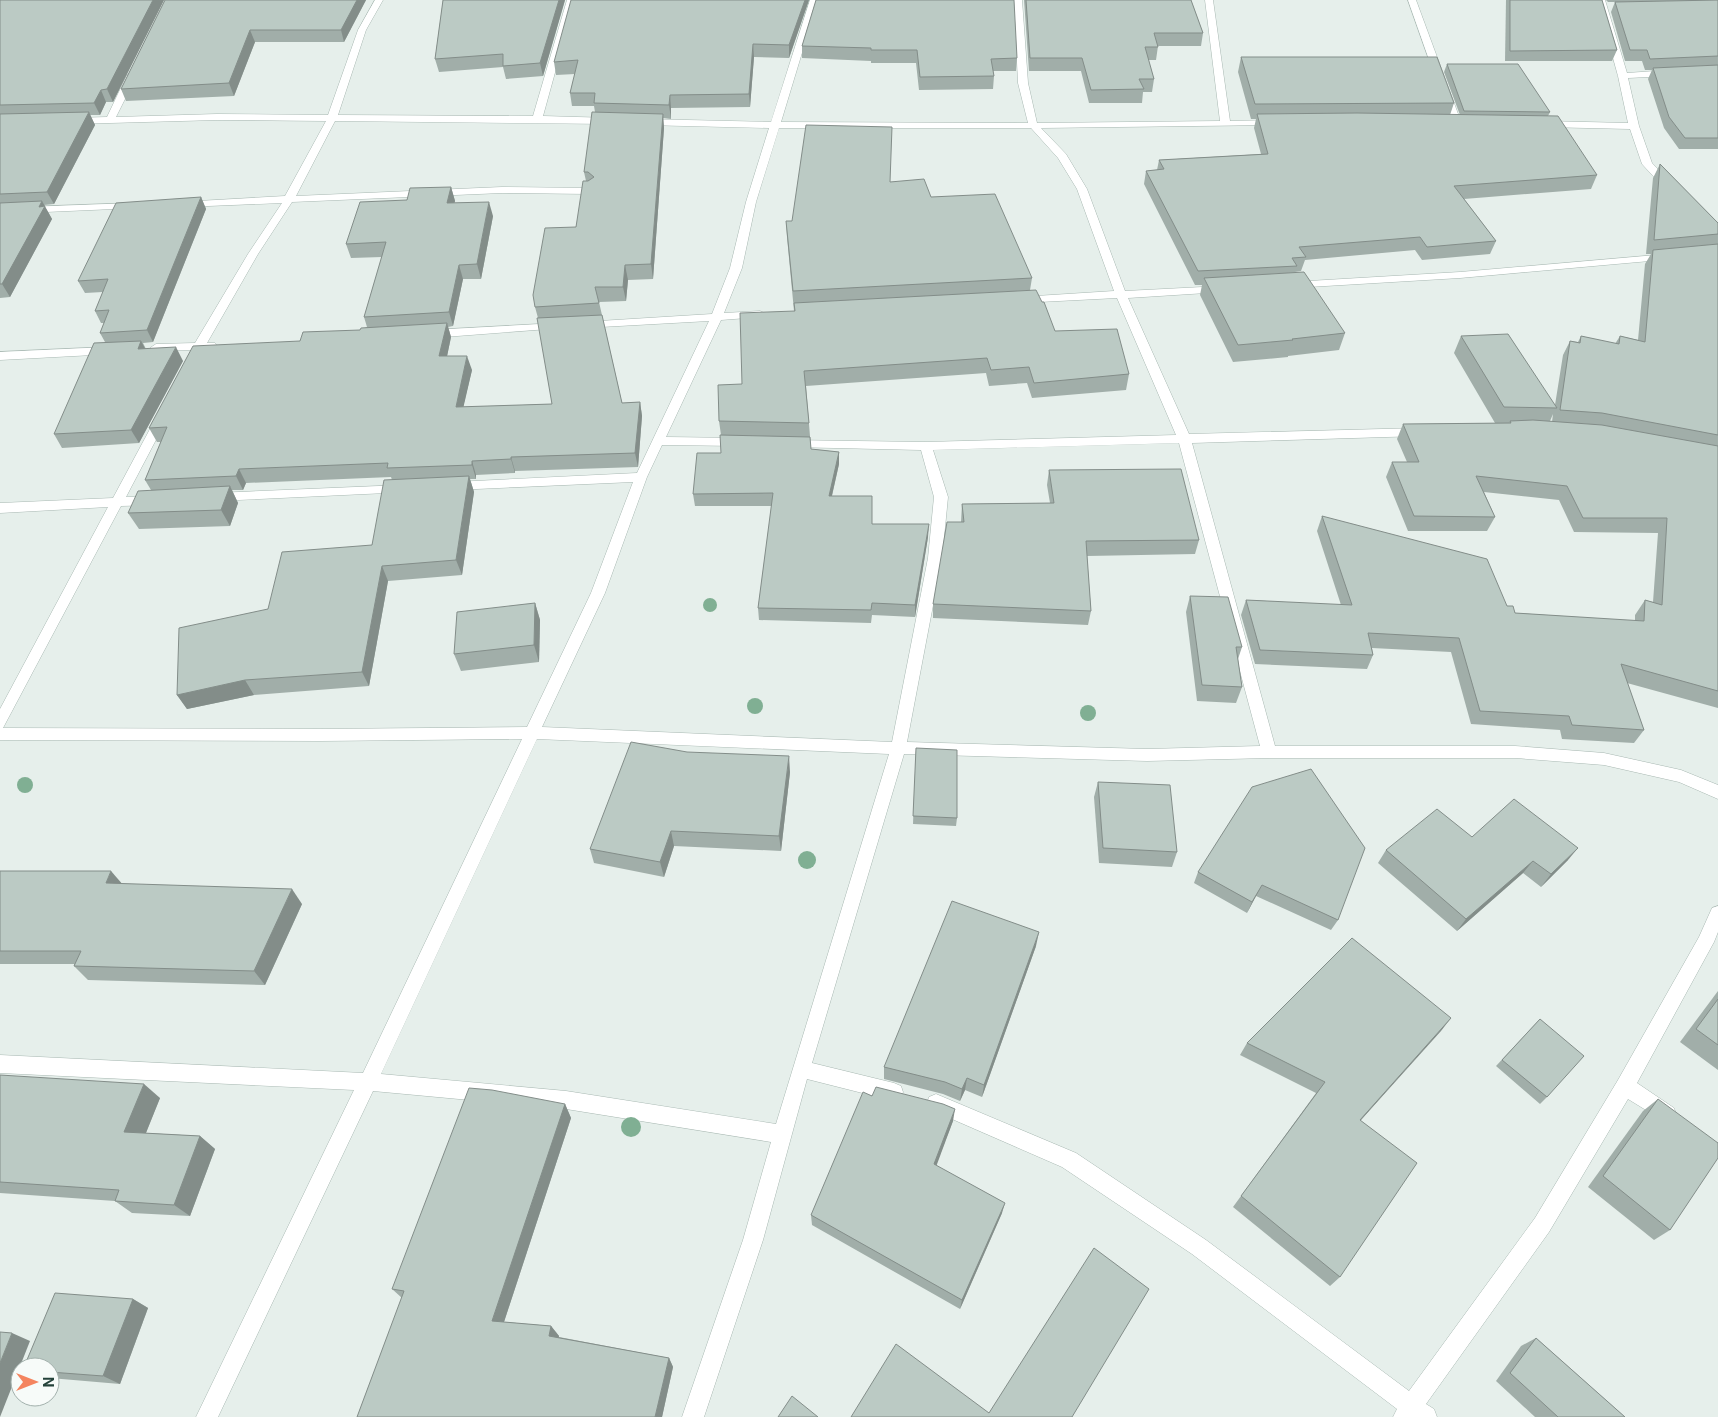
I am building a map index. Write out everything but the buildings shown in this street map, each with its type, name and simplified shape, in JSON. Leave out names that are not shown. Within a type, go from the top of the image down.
[{"type":"street","points":[[190,364],[253,254],[288,201],[332,118],[362,30],[379,0]]},
{"type":"street","points":[[537,119],[571,0]]},
{"type":"street","points":[[207,1417],[368,1082],[598,593],[641,478],[717,316],[736,268],[750,202],[814,0]]},
{"type":"street","points":[[1018,0],[1023,83],[1033,125],[1062,156],[1082,189],[1121,295],[1184,438],[1269,752]]},
{"type":"street","points":[[1209,0],[1225,123]]},
{"type":"street","points":[[1412,0],[1456,122]]},
{"type":"street","points":[[1606,5],[1634,126],[1647,164],[1679,196]]},
{"type":"street","points":[[110,120],[135,69]]},
{"type":"street","points":[[1623,76],[1680,72]]},
{"type":"street","points":[[64,121],[217,117],[537,119],[774,127],[1161,125],[1284,122]]},
{"type":"street","points":[[1535,124],[1634,126]]},
{"type":"street","points":[[173,205],[502,190],[590,191]]},
{"type":"street","points":[[0,211],[144,206]]},
{"type":"street","points":[[1281,286],[1460,275],[1682,255]]},
{"type":"street","points":[[1013,301],[1231,288]]},
{"type":"street","points":[[420,334],[776,313]]},
{"type":"street","points":[[139,349],[218,345]]},
{"type":"street","points":[[0,356],[120,350]]},
{"type":"street","points":[[0,723],[167,407]]},
{"type":"street","points":[[776,443],[926,446],[1438,432]]},
{"type":"street","points":[[657,441],[757,443]]},
{"type":"street","points":[[693,1417],[753,1240],[801,1069],[898,748],[935,558],[942,497],[926,446]]},
{"type":"street","points":[[441,487],[641,478]]},
{"type":"street","points":[[206,498],[412,488]]},
{"type":"street","points":[[0,508],[167,500]]},
{"type":"street","points":[[0,734],[320,736],[532,734],[898,748],[1147,755],[1269,752],[1515,752],[1604,759],[1681,776],[1718,792]]},
{"type":"street","points":[[801,1069],[943,1104],[1069,1160],[1199,1248],[1414,1414],[1542,1225],[1625,1086],[1705,942],[1718,913]]},
{"type":"street","points":[[0,1064],[368,1082],[566,1100],[782,1134]]},
{"type":"street","points":[[1625,1086],[1679,1121]]}]
